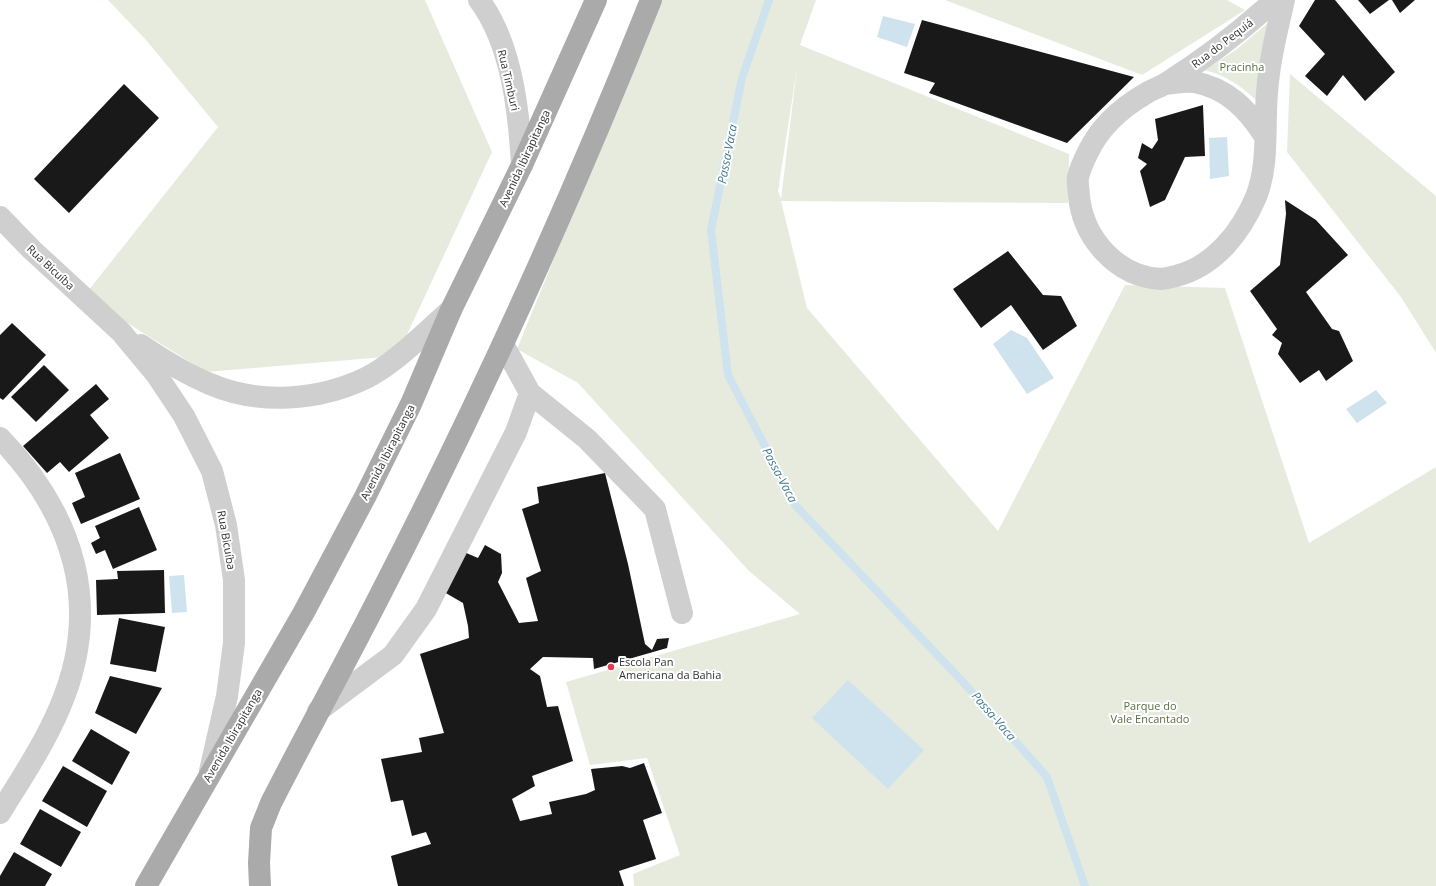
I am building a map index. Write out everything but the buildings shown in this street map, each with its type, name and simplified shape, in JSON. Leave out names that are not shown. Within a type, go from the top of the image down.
[{"type":"main road","name":"Avenida Ibirapitanga","points":[[146,886],[209,773],[304,612],[362,504],[411,404],[451,310],[522,165],[596,0]]},
{"type":"main road","points":[[260,886],[259,863],[262,828],[271,803],[318,711],[379,598],[503,344],[572,189],[651,0]]},
{"type":"street","name":"Rua Timburi","points":[[479,0],[499,38],[509,70],[517,109],[522,165]]},
{"type":"street","name":"Rua do Pequiá","points":[[1275,0],[1250,23],[1166,84],[1146,93],[1126,107],[1103,127],[1088,152],[1078,178],[1080,208],[1087,229],[1099,247],[1119,265],[1142,276],[1163,279],[1186,274],[1209,261],[1227,245],[1242,222],[1256,196],[1263,172],[1267,90],[1284,0]]},
{"type":"street","name":"Rua do Pequiá","points":[[1166,84],[1193,82],[1212,87],[1233,98],[1251,116],[1264,135]]},
{"type":"street","name":"Rua Bicuíba","points":[[0,217],[31,249],[121,332],[156,374],[184,416],[212,471],[226,525],[234,580],[234,643],[227,696],[209,773]]},
{"type":"street","name":"Rua Bicuíba","points":[[121,332],[166,362],[210,385],[251,397],[287,398],[326,393],[366,378],[397,356],[451,310]]},
{"type":"street","points":[[503,344],[530,393],[587,440],[655,509],[682,613]]},
{"type":"street","points":[[318,711],[393,655],[426,609],[516,432],[530,393]]},
{"type":"street","points":[[0,438],[35,478],[58,515],[72,552],[79,600],[79,634],[72,673],[60,708],[37,754],[0,813]]},
{"type":"green space","points":[[108,0],[425,0],[492,152],[397,356],[206,372],[84,296],[218,127],[146,40]]},
{"type":"green space","name":"Parque do Vale Encantado","points":[[660,0],[816,0],[800,45],[1069,154],[1068,203],[781,201],[807,308],[998,531],[1125,285],[1225,288],[1309,543],[1436,467],[1436,886],[634,886],[633,874],[680,855],[647,758],[590,765],[566,682],[800,614],[749,571],[578,383],[517,349]],"holes":[[[797,68],[781,199],[778,191]]]},
{"type":"green space","points":[[945,0],[1227,0],[1245,10],[1142,75]]},
{"type":"green space","name":"Pracinha","points":[[1269,22],[1256,100],[1232,82],[1220,75],[1205,70],[1237,49]]},
{"type":"green space","points":[[1290,74],[1436,196],[1436,353],[1401,297],[1287,152]]},
{"type":"water","points":[[883,16],[915,24],[907,47],[877,37]]},
{"type":"water","points":[[1227,137],[1229,176],[1210,179],[1209,138]]},
{"type":"water","points":[[1011,330],[1027,338],[1054,378],[1027,394],[993,344]]},
{"type":"water","points":[[1376,390],[1387,403],[1357,423],[1346,409]]},
{"type":"water","points":[[184,575],[187,612],[172,613],[169,576]]},
{"type":"water","points":[[848,680],[924,750],[888,789],[812,718]]},
{"type":"waterway","name":"Passa-Vaca","points":[[769,0],[742,78],[711,230],[728,375],[796,506],[963,682],[1047,777],[1085,886]]},
{"type":"place","name":"Escola Pan Americana da Bahia","points":[[611,667]]}]
